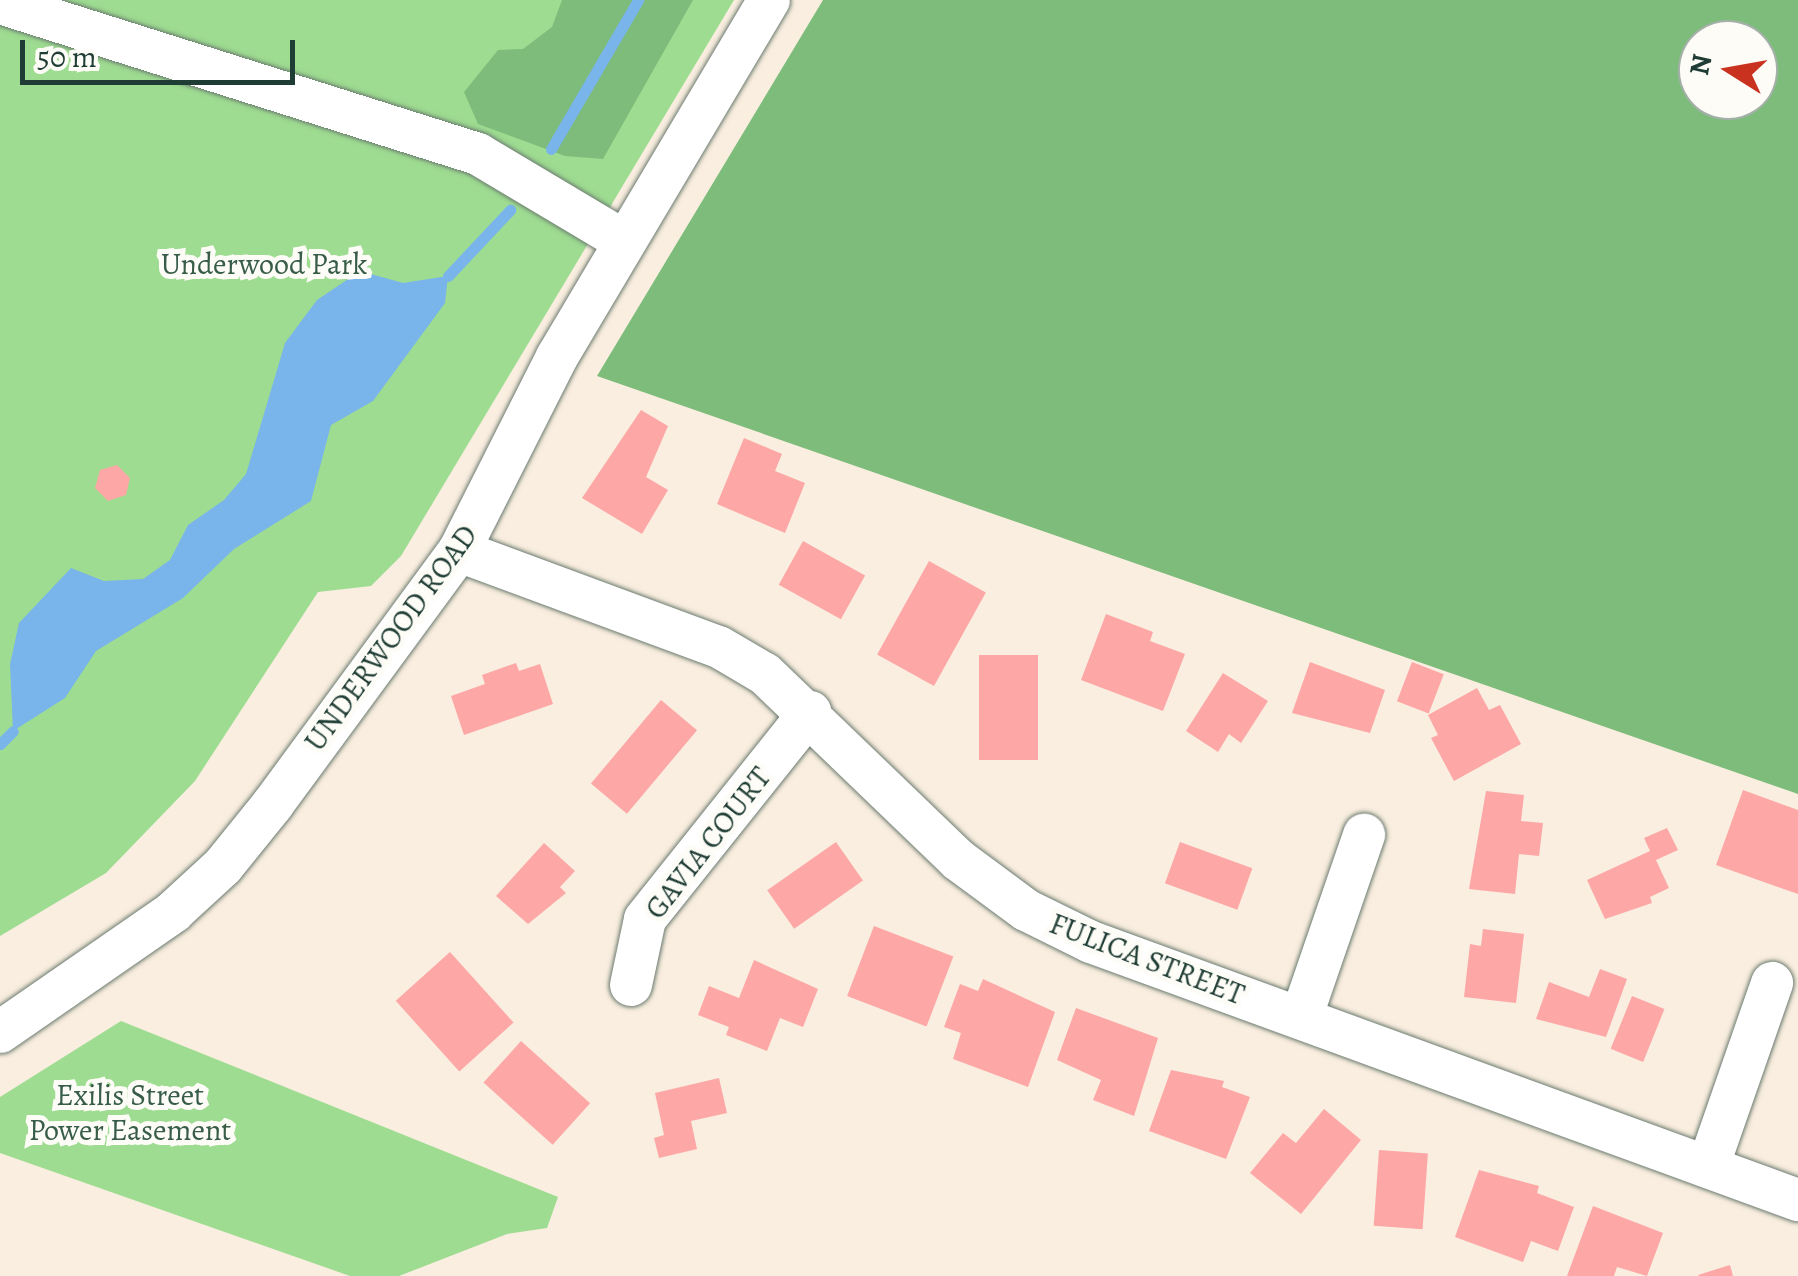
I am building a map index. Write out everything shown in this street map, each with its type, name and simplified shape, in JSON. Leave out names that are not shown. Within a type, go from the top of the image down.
[{"type":"street","name":"UNDERWOOD ROAD","points":[[0,1032],[94,972],[223,866],[459,550],[624,241],[770,0]]},
{"type":"street","points":[[0,3],[429,135],[478,154],[624,241]]},
{"type":"street","name":"FULICA STREET","points":[[459,550],[719,647],[765,674],[810,712],[958,858],[1026,910],[1091,942],[1798,1200]]},
{"type":"street","name":"GAVIA COURT","points":[[631,985],[645,919],[810,712]]},
{"type":"street","points":[[1302,1018],[1364,834]]},
{"type":"street","points":[[1708,1167],[1772,983]]},
{"type":"green space","name":"Underwood Park","points":[[0,0],[734,0],[401,556],[371,586],[318,592],[195,781],[106,873],[0,936]]},
{"type":"green space","points":[[562,0],[693,0],[603,159],[565,156],[478,124],[464,92],[498,50],[523,49],[552,27]]},
{"type":"green space","points":[[823,0],[1798,0],[1798,794],[597,376]]},
{"type":"green space","name":"Exilis Street Power Easement","points":[[121,1021],[558,1197],[547,1228],[507,1234],[399,1276],[350,1276],[0,1153],[0,1097]]},
{"type":"water","points":[[360,271],[403,283],[448,276],[445,303],[373,401],[331,425],[311,501],[234,549],[183,598],[96,651],[65,698],[13,731],[10,664],[19,623],[71,568],[104,581],[143,579],[170,560],[188,525],[224,500],[246,474],[285,343],[317,300]]},
{"type":"building","points":[[641,410],[668,426],[646,477],[668,490],[642,534],[582,498]]},
{"type":"building","points":[[744,438],[782,454],[775,471],[805,483],[785,533],[717,504]]},
{"type":"building","points":[[117,465],[130,478],[126,495],[108,501],[95,488],[100,470]]},
{"type":"building","points":[[803,541],[865,575],[841,619],[779,585]]},
{"type":"building","points":[[929,561],[986,593],[934,686],[877,655]]},
{"type":"building","points":[[1106,614],[1153,632],[1150,641],[1185,654],[1163,711],[1081,680]]},
{"type":"building","points":[[979,655],[1038,655],[1038,760],[979,760]]},
{"type":"building","points":[[1310,662],[1385,690],[1370,733],[1292,713]]},
{"type":"building","points":[[1412,662],[1444,674],[1429,713],[1397,701]]},
{"type":"building","points":[[516,663],[519,671],[540,664],[553,704],[464,735],[451,696],[485,684],[482,675]]},
{"type":"building","points":[[1223,673],[1268,701],[1241,743],[1229,734],[1218,752],[1186,731]]},
{"type":"building","points":[[1477,688],[1489,710],[1500,705],[1521,744],[1454,781],[1431,738],[1438,735],[1428,715]]},
{"type":"building","points":[[661,700],[697,730],[627,814],[591,783]]},
{"type":"building","points":[[1743,790],[1798,810],[1798,894],[1716,865]]},
{"type":"building","points":[[1486,791],[1524,795],[1521,821],[1543,823],[1539,856],[1519,854],[1515,894],[1469,889]]},
{"type":"building","points":[[1667,828],[1678,850],[1656,860],[1669,888],[1650,897],[1652,903],[1605,919],[1587,880],[1650,851],[1644,838]]},
{"type":"building","points":[[836,842],[863,881],[794,929],[767,890]]},
{"type":"building","points":[[1180,842],[1252,868],[1237,910],[1165,883]]},
{"type":"building","points":[[544,843],[575,871],[560,887],[566,893],[528,924],[496,896]]},
{"type":"building","points":[[874,926],[953,956],[926,1026],[847,996]]},
{"type":"building","points":[[1483,929],[1524,934],[1516,1003],[1464,997],[1470,944],[1481,946]]},
{"type":"building","points":[[450,952],[514,1023],[459,1071],[396,1001]]},
{"type":"building","points":[[754,960],[818,989],[803,1027],[780,1018],[767,1051],[726,1035],[729,1027],[698,1015],[709,986],[739,998]]},
{"type":"building","points":[[1600,969],[1627,979],[1606,1037],[1536,1019],[1549,982],[1589,997]]},
{"type":"building","points":[[983,979],[1055,1012],[1028,1087],[953,1059],[961,1033],[944,1027],[960,984],[978,991]]},
{"type":"building","points":[[1632,996],[1664,1009],[1643,1062],[1611,1049]]},
{"type":"building","points":[[1076,1008],[1158,1038],[1134,1116],[1093,1100],[1101,1080],[1057,1060]]},
{"type":"building","points":[[521,1041],[590,1103],[553,1145],[484,1083]]},
{"type":"building","points":[[1171,1070],[1224,1081],[1222,1087],[1250,1097],[1226,1159],[1149,1131]]},
{"type":"building","points":[[719,1078],[727,1113],[691,1121],[697,1149],[659,1158],[654,1138],[664,1135],[655,1093]]},
{"type":"building","points":[[1324,1109],[1361,1140],[1301,1214],[1250,1173],[1283,1133],[1296,1143]]},
{"type":"building","points":[[1379,1150],[1428,1153],[1423,1229],[1374,1226]]},
{"type":"building","points":[[1479,1170],[1539,1186],[1537,1193],[1574,1207],[1558,1251],[1531,1241],[1523,1262],[1455,1237]]},
{"type":"building","points":[[1593,1206],[1663,1233],[1647,1276],[1617,1267],[1614,1276],[1567,1276]]},
{"type":"building","points":[[1730,1265],[1733,1276],[1698,1275]]},
{"type":"waterway","points":[[551,149],[638,0]]},
{"type":"waterway","points":[[448,276],[510,210]]},
{"type":"waterway","points":[[0,744],[13,731]]}]
